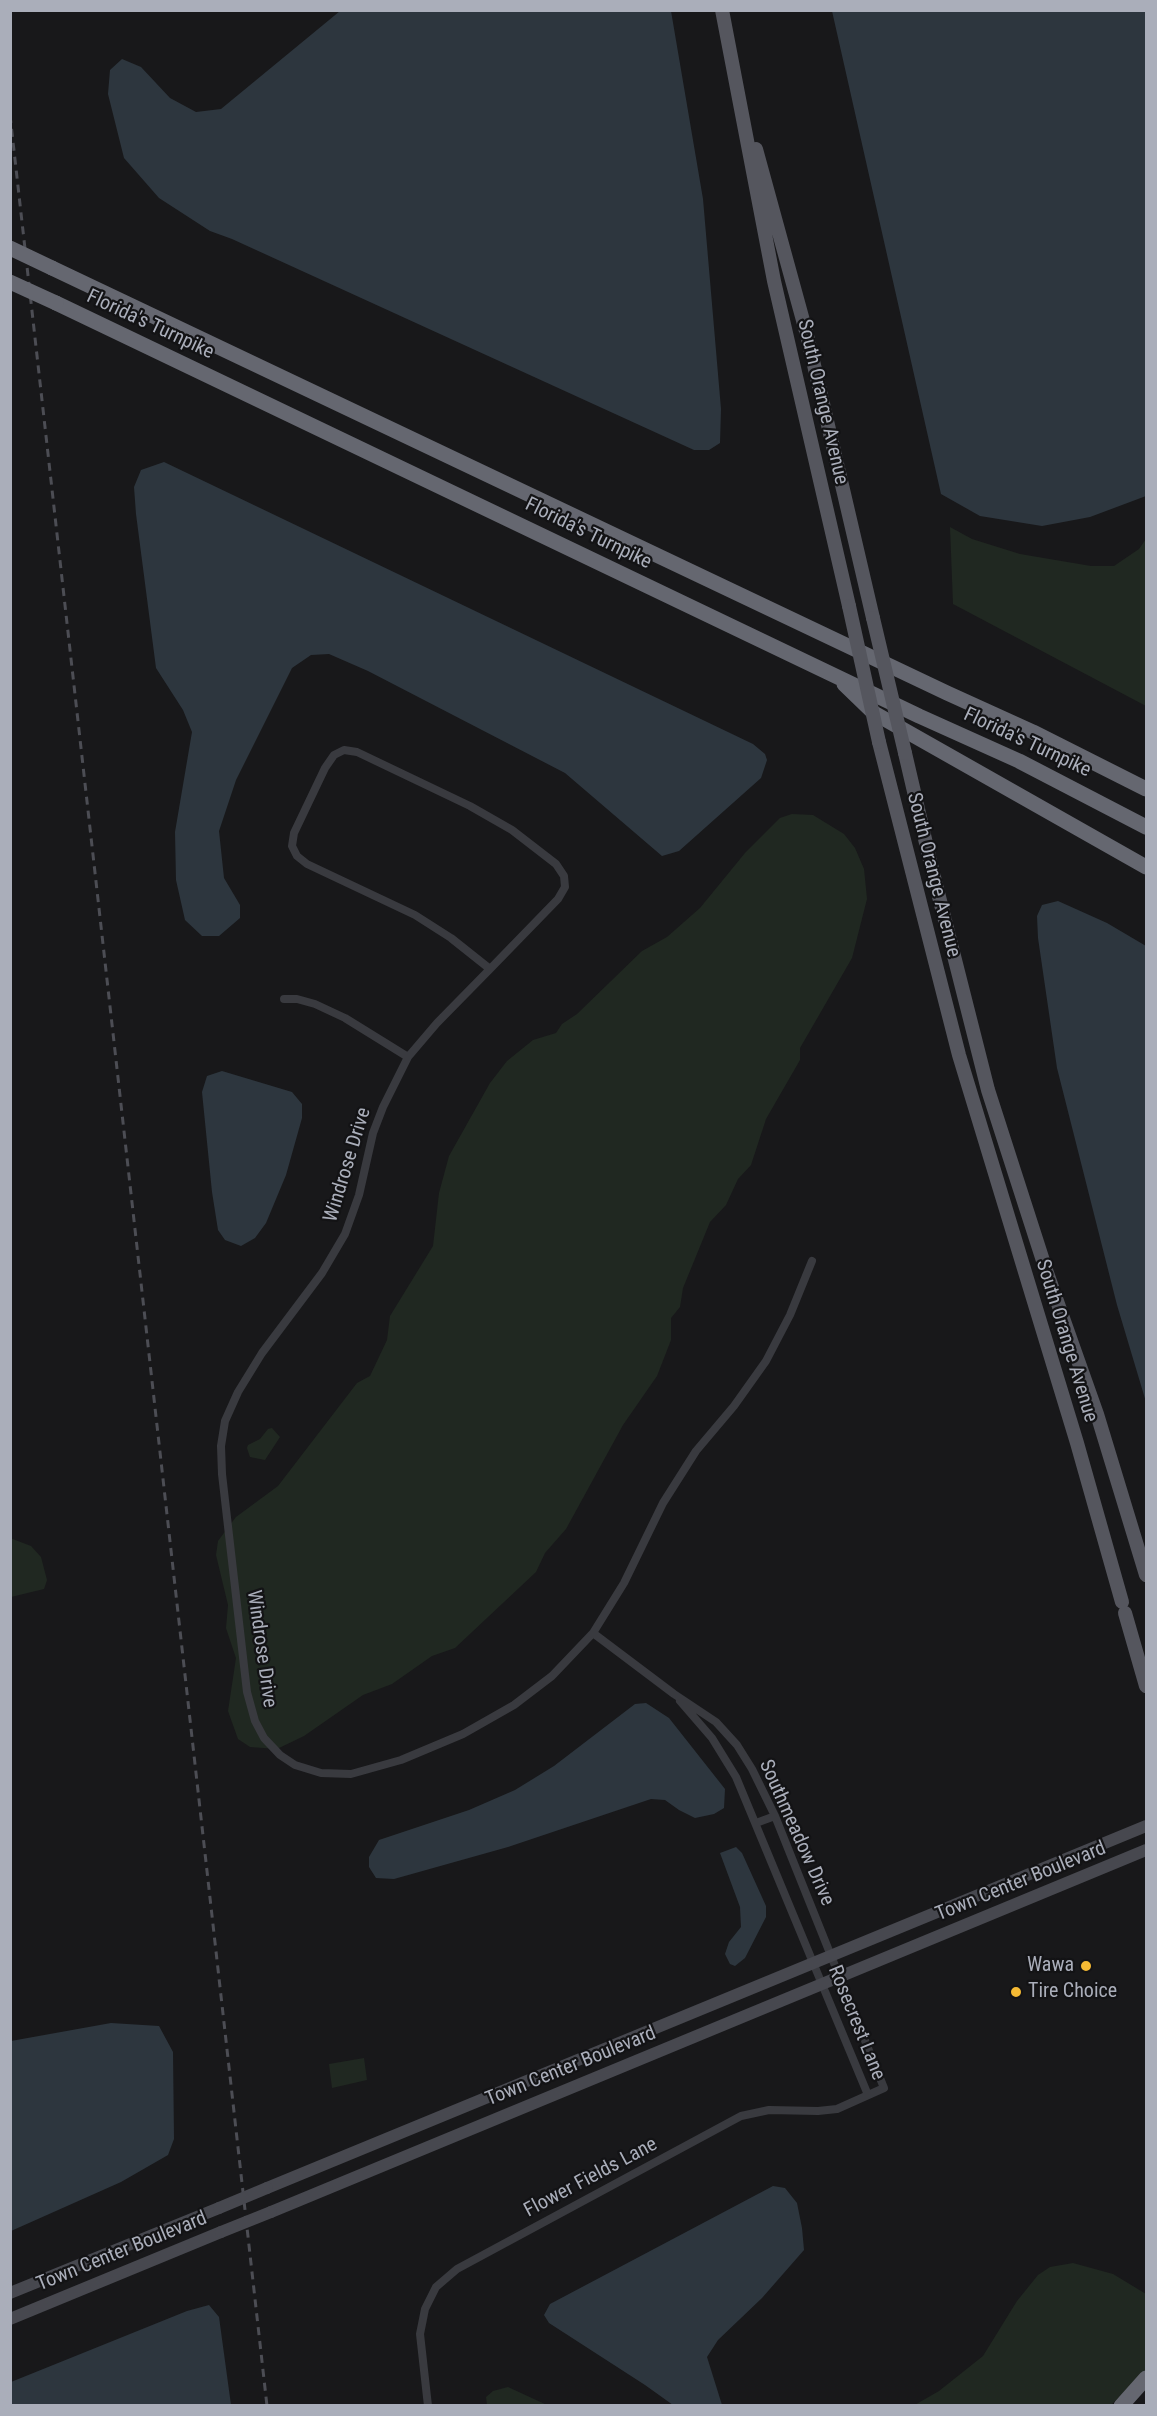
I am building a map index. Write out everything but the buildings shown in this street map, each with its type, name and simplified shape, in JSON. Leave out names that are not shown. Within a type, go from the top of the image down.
[{"type":"highway","name":"Florida's Turnpike","points":[[10,248],[1033,732],[1146,789]]},
{"type":"highway","name":"Florida's Turnpike","points":[[10,282],[835,676],[1019,761],[1146,827]]},
{"type":"highway","points":[[835,676],[874,713],[1146,867]]},
{"type":"highway","points":[[1121,2406],[1146,2378]]},
{"type":"main road","name":"South Orange Avenue","points":[[722,10],[774,281],[879,741],[959,1055],[1077,1443],[1146,1686]]},
{"type":"main road","name":"South Orange Avenue","points":[[732,60],[807,335],[932,869],[988,1090],[1046,1270],[1097,1414],[1146,1575]]},
{"type":"main road","name":"Town Center Boulevard","points":[[10,2294],[1146,1826]]},
{"type":"main road","name":"Town Center Boulevard","points":[[10,2319],[1146,1850]]},
{"type":"street","name":"Windrose Drive","points":[[490,969],[451,938],[415,915],[307,864],[297,856],[292,846],[294,833],[325,768],[334,755],[344,750],[357,752],[470,806],[512,830],[556,864],[564,876],[566,887],[558,899],[490,969],[437,1023],[408,1057],[373,1133],[359,1196],[345,1233],[322,1273],[256,1362],[238,1392],[225,1421],[222,1474],[247,1692],[255,1721],[264,1738],[280,1755],[295,1765],[321,1773],[351,1774],[411,1756],[463,1734],[514,1705],[552,1676],[593,1632],[624,1584],[663,1503],[696,1451],[734,1406],[766,1361],[790,1315],[812,1261]]},
{"type":"street","points":[[284,999],[297,999],[315,1004],[345,1018],[408,1057]]},
{"type":"street","name":"Southmeadow Drive","points":[[593,1632],[674,1694],[716,1722],[737,1745],[752,1769],[775,1816],[839,1977]]},
{"type":"street","name":"Southmeadow Drive","points":[[674,1694],[712,1738],[736,1777],[814,1964]]},
{"type":"street","points":[[756,1823],[775,1816]]},
{"type":"street","name":"Rosecrest Lane","points":[[814,1964],[868,2095]]},
{"type":"street","name":"Rosecrest Lane","points":[[839,1977],[884,2088]]},
{"type":"street","name":"Flower Fields Lane","points":[[428,2406],[420,2334],[425,2309],[436,2288],[457,2269],[741,2116],[769,2110],[837,2109],[884,2088]]},
{"type":"shaded area","points":[[340,11],[671,11],[703,199],[721,409],[720,443],[709,450],[694,450],[210,231],[159,198],[124,158],[108,94],[110,70],[122,59],[141,67],[170,98],[196,112],[221,109]]},
{"type":"shaded area","points":[[832,11],[1146,11],[1146,496],[1090,517],[1042,526],[980,516],[941,494]]},
{"type":"shaded area","points":[[164,462],[753,744],[765,754],[767,760],[761,778],[679,851],[662,856],[565,773],[368,671],[329,654],[311,655],[292,668],[236,780],[219,831],[224,878],[240,905],[240,918],[219,936],[202,936],[185,920],[176,880],[175,832],[192,732],[183,710],[156,668],[136,514],[134,487],[141,470]]},
{"type":"shaded area","points":[[950,527],[972,539],[1020,554],[1091,566],[1114,566],[1139,549],[1146,539],[1146,706],[953,604]]},
{"type":"shaded area","points":[[792,814],[813,815],[844,834],[855,848],[864,869],[867,899],[852,958],[800,1048],[800,1060],[766,1119],[751,1165],[738,1179],[726,1205],[710,1222],[683,1288],[680,1307],[671,1318],[671,1340],[657,1376],[623,1425],[566,1529],[545,1553],[536,1572],[455,1648],[432,1656],[392,1684],[363,1695],[304,1736],[277,1749],[250,1747],[238,1739],[228,1711],[236,1658],[226,1628],[228,1605],[216,1555],[218,1541],[236,1517],[278,1486],[357,1383],[370,1376],[387,1340],[390,1316],[433,1246],[439,1193],[449,1156],[490,1083],[507,1061],[533,1040],[556,1033],[562,1024],[577,1014],[642,951],[667,937],[700,908],[745,853],[780,818]]},
{"type":"shaded area","points":[[1058,901],[1107,923],[1146,946],[1146,1402],[1117,1305],[1057,1068],[1038,938],[1037,916],[1042,905]]},
{"type":"shaded area","points":[[222,1071],[292,1092],[302,1104],[302,1118],[286,1175],[266,1223],[255,1238],[241,1246],[225,1240],[218,1230],[212,1192],[202,1092],[207,1076]]},
{"type":"shaded area","points":[[272,1428],[280,1437],[265,1460],[250,1457],[248,1445],[260,1439],[268,1429]]},
{"type":"shaded area","points":[[10,1538],[31,1546],[41,1557],[47,1580],[44,1589],[11,1597]]},
{"type":"shaded area","points":[[646,1703],[669,1718],[725,1789],[724,1808],[714,1814],[695,1818],[665,1800],[651,1799],[508,1847],[394,1879],[376,1878],[369,1867],[369,1857],[379,1840],[469,1810],[515,1790],[554,1766],[635,1704]]},
{"type":"shaded area","points":[[736,1847],[742,1853],[766,1906],[766,1917],[745,1958],[735,1966],[730,1964],[725,1954],[729,1942],[741,1927],[740,1907],[720,1853]]},
{"type":"shaded area","points":[[111,2023],[159,2026],[173,2052],[174,2139],[168,2155],[121,2182],[11,2231],[11,2041]]},
{"type":"shaded area","points":[[364,2058],[367,2080],[332,2088],[329,2064]]},
{"type":"shaded area","points":[[773,2186],[785,2188],[797,2203],[804,2250],[762,2298],[718,2340],[707,2357],[722,2405],[673,2405],[549,2323],[544,2315],[550,2304]]},
{"type":"shaded area","points":[[1073,2263],[1113,2274],[1146,2294],[1146,2370],[1111,2405],[913,2406],[939,2391],[983,2356],[1017,2301],[1038,2275],[1050,2267]]},
{"type":"shaded area","points":[[209,2305],[219,2317],[231,2405],[11,2405],[11,2382],[187,2311]]},
{"type":"shaded area","points":[[508,2387],[547,2405],[487,2405],[486,2397],[493,2391]]},
{"type":"railway","points":[[10,115],[267,2406]]},
{"type":"place","name":"Wawa","points":[[1086,1966]]},
{"type":"place","name":"Tire Choice","points":[[1016,1992]]}]
